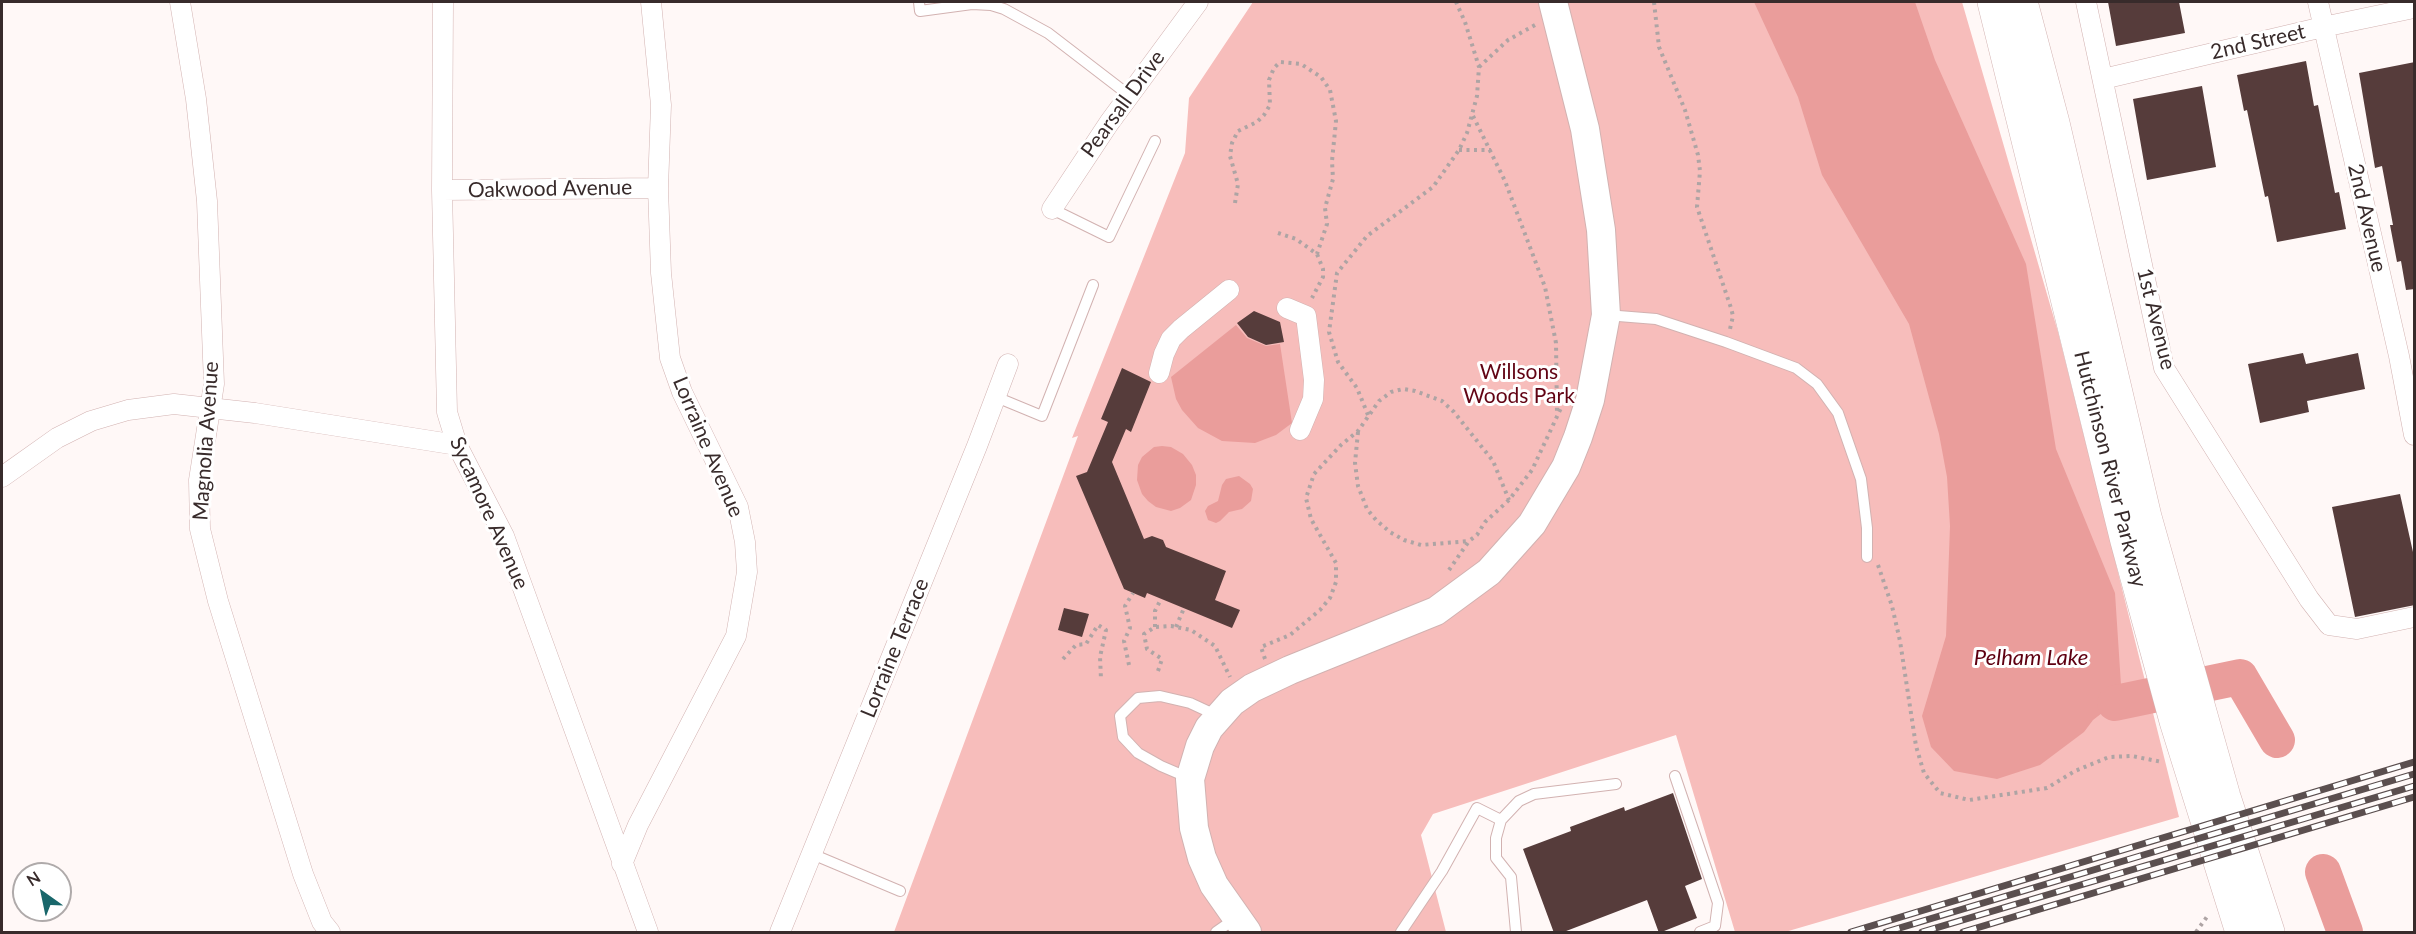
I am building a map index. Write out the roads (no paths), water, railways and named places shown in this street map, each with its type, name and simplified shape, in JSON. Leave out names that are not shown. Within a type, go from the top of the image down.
[{"type":"highway","name":"Hutchinson River Parkway","points":[[1994,2],[2117,504],[2170,650],[2242,933]]},
{"type":"highway","name":"Hutchinson River Parkway","points":[[2021,2],[2053,123],[2143,508],[2170,650]]},
{"type":"highway","name":"Hutchinson River Parkway","points":[[2189,719],[2268,933]]},
{"type":"street","name":"Magnolia Avenue","points":[[180,2],[196,99],[207,201],[214,384],[199,480],[200,529],[218,601],[303,874],[322,922],[330,933]]},
{"type":"street","name":"Sycamore Avenue","points":[[443,2],[442,190],[447,412],[457,446],[504,536],[622,864]]},
{"type":"street","name":"Lorraine Avenue","points":[[622,864],[638,825],[736,636],[747,572],[745,542],[738,507],[682,392],[670,358],[661,273],[658,188],[661,105],[651,2]]},
{"type":"street","name":"Pearsall Drive","points":[[1052,209],[1090,149],[1197,2]]},
{"type":"street","name":"1st Avenue","points":[[2086,2],[2164,368],[2309,599],[2330,625],[2357,629],[2415,617]]},
{"type":"street","name":"2nd Avenue","points":[[2318,2],[2415,435]]},
{"type":"street","points":[[1233,928],[1202,858],[1194,828],[1190,779],[1200,746],[1218,717],[1232,702],[1252,688],[1290,670],[1437,611],[1489,572],[1532,524],[1566,467],[1590,400],[1606,315],[1599,210],[1585,129],[1555,8]]},
{"type":"street","name":"2nd Street","points":[[2103,79],[2323,27],[2415,8]]},
{"type":"street","name":"Oakwood Avenue","points":[[442,190],[658,188]]},
{"type":"street","points":[[1159,373],[1171,339],[1180,329],[1229,290]]},
{"type":"street","points":[[1287,308],[1306,316],[1314,380],[1313,399],[1300,430]]},
{"type":"street","name":"Lorraine Terrace","points":[[780,933],[1008,364]]},
{"type":"street","points":[[2,477],[57,438],[91,421],[128,410],[174,404],[255,413],[457,446]]},
{"type":"street","points":[[622,864],[648,933]]},
{"type":"lane","points":[[919,2],[920,11],[972,4],[991,5],[1004,9],[1048,33],[1130,96]]},
{"type":"lane","points":[[1052,209],[1109,237],[1155,141]]},
{"type":"lane","points":[[996,397],[1042,416],[1093,285]]},
{"type":"lane","points":[[1606,315],[1656,319],[1796,368],[1817,384],[1838,413],[1861,478],[1868,528],[1867,557]]},
{"type":"lane","points":[[1190,779],[1138,753],[1123,737],[1120,716],[1138,698],[1160,696],[1190,703],[1218,717]]},
{"type":"lane","points":[[1675,776],[1718,903],[1715,926],[1700,933]]},
{"type":"lane","points":[[1516,933],[1511,877],[1496,858],[1496,838],[1501,820],[1519,801],[1534,794],[1616,784]]},
{"type":"lane","points":[[1401,933],[1442,871],[1477,808],[1501,820]]},
{"type":"lane","points":[[812,854],[900,891]]},
{"type":"water","name":"Pelham Lake","points":[[1754,2],[1915,2],[1935,60],[2026,264],[2056,449],[2115,593],[2121,685],[2115,703],[2093,720],[2084,732],[2040,765],[1997,779],[1954,771],[1931,747],[1922,716],[1946,636],[1950,526],[1947,477],[1939,434],[1909,324],[1822,175],[1798,97]]},
{"type":"water","points":[[1236,325],[1247,338],[1266,346],[1280,344],[1292,423],[1276,435],[1255,443],[1222,441],[1198,428],[1182,410],[1176,399],[1171,377]]},
{"type":"water","points":[[1154,447],[1171,447],[1183,454],[1192,465],[1196,475],[1196,485],[1191,500],[1171,511],[1156,507],[1148,501],[1142,494],[1137,480],[1138,465],[1142,457]]},
{"type":"water","points":[[1239,476],[1253,489],[1251,501],[1242,509],[1229,512],[1216,523],[1208,520],[1205,511],[1208,506],[1218,501],[1226,479]]},
{"type":"waterway","points":[[2115,703],[2240,677],[2277,740]]},
{"type":"waterway","points":[[2323,872],[2345,932]]},
{"type":"railway","points":[[1851,932],[2414,762]]},
{"type":"railway","points":[[1886,932],[2414,774]]},
{"type":"railway","points":[[1922,932],[2414,786]]},
{"type":"railway","points":[[1963,932],[2414,797]]},
{"type":"park label","name":"Willsons Woods Park","points":[[1519,384]]}]
